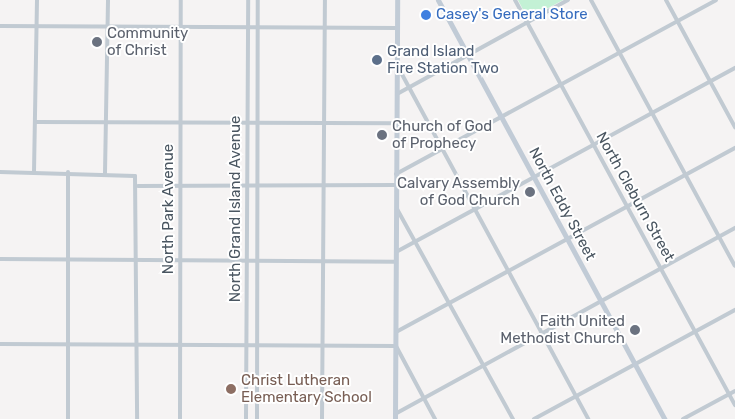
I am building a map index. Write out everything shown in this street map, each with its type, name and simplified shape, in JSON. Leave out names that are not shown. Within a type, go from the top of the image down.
[{"type":"main road","points":[[395,416],[397,0]]},
{"type":"main road","name":"North Eddy Street","points":[[438,0],[665,419]]},
{"type":"street","points":[[34,172],[37,0]]},
{"type":"street","points":[[105,173],[108,122],[108,0]]},
{"type":"street","name":"North Park Avenue","points":[[180,419],[181,0]]},
{"type":"street","name":"North Grand Island Avenue","points":[[246,419],[248,0]]},
{"type":"street","name":"North Grand Island Avenue","points":[[257,419],[258,0]]},
{"type":"street","points":[[322,419],[325,0]]},
{"type":"street","name":"North Cleburn Street","points":[[515,0],[735,405]]},
{"type":"street","points":[[397,94],[568,0]]},
{"type":"street","points":[[591,0],[735,266]]},
{"type":"street","points":[[666,0],[735,127]]},
{"type":"street","points":[[396,174],[620,54],[716,0]]},
{"type":"street","points":[[0,26],[397,28]]},
{"type":"street","points":[[396,64],[588,419]]},
{"type":"street","points":[[396,252],[535,180],[735,68]]},
{"type":"street","points":[[36,122],[397,123]]},
{"type":"street","points":[[396,332],[735,148]]},
{"type":"street","points":[[0,172],[129,173],[136,176],[138,186],[137,419]]},
{"type":"street","points":[[68,172],[68,419]]},
{"type":"street","points":[[138,186],[396,185]]},
{"type":"street","points":[[396,207],[513,419]]},
{"type":"street","points":[[395,416],[424,398],[735,228]]},
{"type":"street","points":[[0,259],[396,262]]},
{"type":"street","points":[[534,419],[735,310]]},
{"type":"street","points":[[0,344],[396,346],[435,419]]},
{"type":"street","points":[[683,419],[735,391]]},
{"type":"green space","points":[[518,0],[563,0],[528,19]]},
{"type":"place","name":"Casey's General Store","points":[[426,15]]},
{"type":"place","name":"Community of Christ","points":[[97,42]]},
{"type":"place","name":"Grand Island Fire Station Two","points":[[377,60]]},
{"type":"place","name":"Church of God of Prophecy","points":[[382,135]]},
{"type":"place","name":"Calvary Assembly of God Church","points":[[530,192]]},
{"type":"place","name":"Faith United Methodist Church","points":[[635,330]]},
{"type":"place","name":"Christ Lutheran Elementary School","points":[[231,389]]}]
